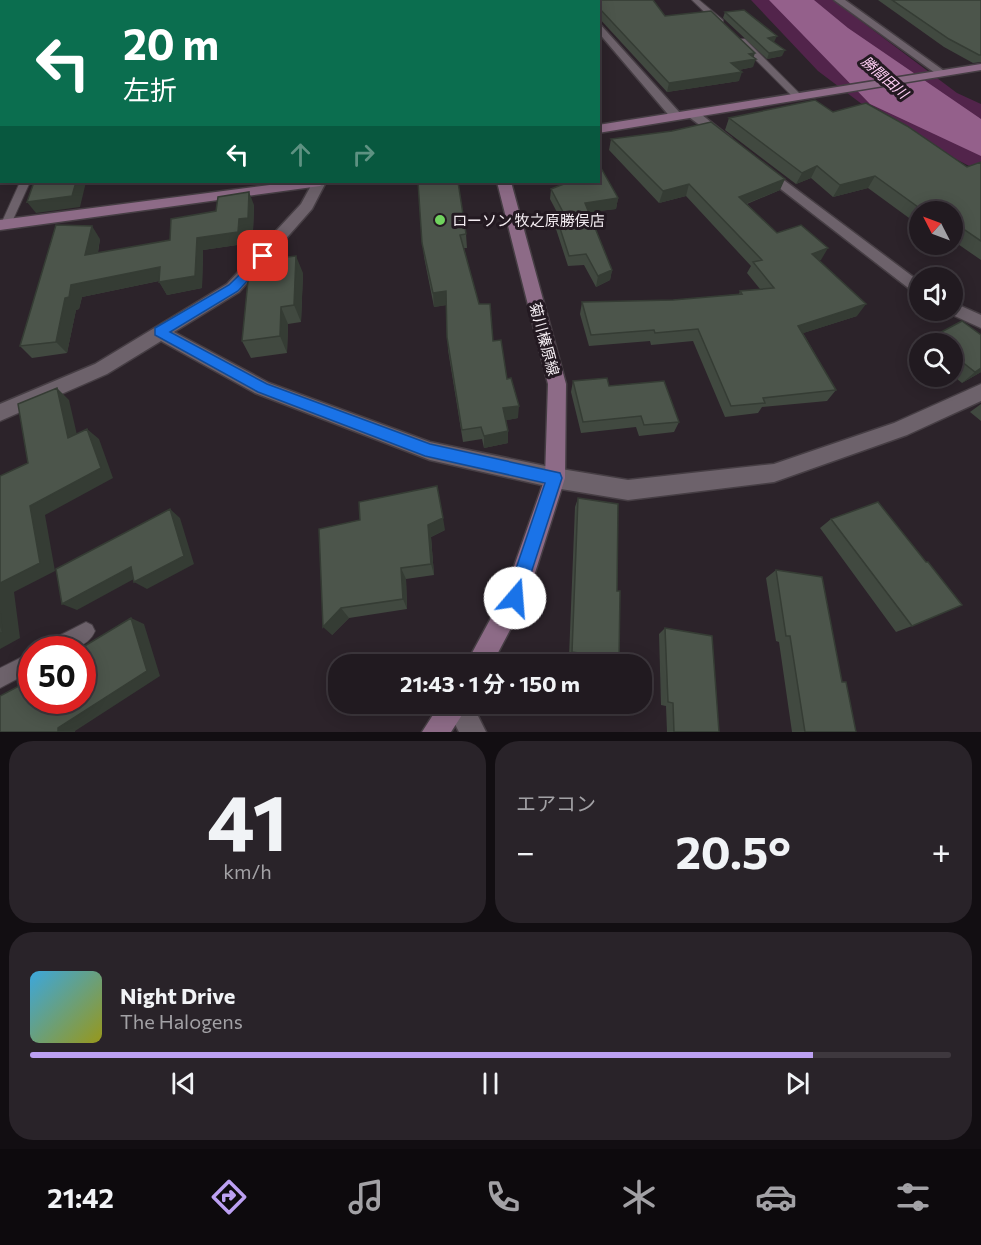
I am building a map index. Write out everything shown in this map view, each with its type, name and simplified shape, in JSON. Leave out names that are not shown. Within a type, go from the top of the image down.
[{"type":"main road","points":[[600,129],[981,67]]},
{"type":"main road","points":[[3,225],[312,183]]},
{"type":"main road","name":"菊川榛原線","points":[[484,654],[515,598],[555,478],[557,384],[504,183]]},
{"type":"main road","points":[[435,732],[449,714]]},
{"type":"street","points":[[839,0],[942,73]]},
{"type":"street","points":[[600,27],[676,116]]},
{"type":"street","points":[[693,114],[909,282]]},
{"type":"street","points":[[0,413],[100,369],[233,288],[307,206],[318,183]]},
{"type":"street","points":[[963,313],[981,322]]},
{"type":"street","points":[[159,332],[262,388],[430,451],[555,478],[628,490],[774,473],[900,429],[981,392]]},
{"type":"street","points":[[463,714],[473,732]]},
{"type":"lane","points":[[695,0],[728,28]]},
{"type":"lane","points":[[736,36],[797,96]]},
{"type":"lane","points":[[3,225],[24,183]]},
{"type":"lane","points":[[77,636],[86,631]]},
{"type":"lane","points":[[0,678],[18,668]]},
{"type":"shaded area","points":[[751,0],[833,0],[957,93],[981,104],[981,172],[891,126],[818,71]]},
{"type":"water","name":"勝間田川","points":[[769,0],[814,0],[848,28],[981,119],[981,156],[870,104]]},
{"type":"building","points":[[600,0],[653,0],[665,16],[711,11],[755,53],[749,54],[756,59],[731,63],[742,72],[669,83],[600,9]]},
{"type":"building","points":[[892,0],[981,0],[981,55],[949,39]]},
{"type":"building","points":[[744,10],[777,36],[768,38],[785,50],[769,53],[725,12]]},
{"type":"building","points":[[815,100],[833,112],[866,103],[907,126],[967,167],[981,162],[981,241],[963,229],[963,201],[910,201],[875,176],[840,185],[817,166],[802,173],[729,118]]},
{"type":"building","points":[[711,122],[785,179],[739,197],[777,233],[801,225],[828,248],[812,254],[866,304],[798,326],[836,390],[763,398],[765,403],[731,406],[698,329],[591,335],[582,302],[673,300],[742,294],[740,291],[774,288],[753,262],[762,260],[689,184],[663,191],[611,139],[672,131]]},
{"type":"building","points":[[600,168],[618,198],[585,203],[612,270],[598,276],[586,254],[569,256],[557,219],[566,218],[551,189],[566,183],[600,183]]},
{"type":"building","points":[[34,183],[76,183],[72,196],[27,202]]},
{"type":"building","points":[[418,183],[458,183],[466,234],[460,235],[479,304],[490,304],[493,341],[501,340],[507,379],[511,378],[519,406],[503,408],[508,431],[484,436],[481,427],[462,430],[447,337],[446,291],[433,293],[422,243]]},
{"type":"building","points":[[249,192],[248,218],[239,219],[238,232],[197,238],[195,276],[159,282],[160,267],[71,285],[69,297],[65,298],[56,342],[20,346],[56,225],[92,226],[85,255],[170,240],[171,219],[216,211],[218,197]]},
{"type":"building","points":[[296,256],[294,305],[281,307],[280,336],[242,341],[250,261]]},
{"type":"building","points":[[962,321],[981,335],[981,368],[975,372],[963,363],[963,333],[940,333]]},
{"type":"building","points":[[607,378],[609,386],[664,381],[679,422],[644,425],[641,416],[583,422],[573,381]]},
{"type":"building","points":[[57,388],[68,438],[87,429],[101,468],[30,506],[40,563],[0,583],[0,476],[28,463],[18,404]]},
{"type":"building","points":[[437,486],[443,518],[428,525],[431,564],[401,568],[403,599],[341,608],[323,627],[319,529],[360,520],[359,502]]},
{"type":"building","points":[[578,498],[618,504],[619,654],[572,652]]},
{"type":"building","points":[[878,502],[962,605],[912,626],[831,519]]},
{"type":"building","points":[[170,509],[184,556],[134,582],[131,567],[62,604],[56,569]]},
{"type":"building","points":[[776,570],[822,577],[842,682],[846,682],[856,732],[805,732],[790,636],[786,636]]},
{"type":"building","points":[[131,618],[147,671],[96,704],[96,639]]},
{"type":"building","points":[[665,628],[712,636],[719,732],[674,732],[673,703],[668,702]]},
{"type":"building","points":[[18,686],[18,714],[80,714],[58,728],[58,732],[0,732],[0,696]]},
{"type":"place","name":"ローソン 牧之原勝俣店","points":[[440,220]]},
{"type":"route","points":[[263,256],[233,288],[159,332],[262,388],[430,451],[555,478],[515,598]]}]
